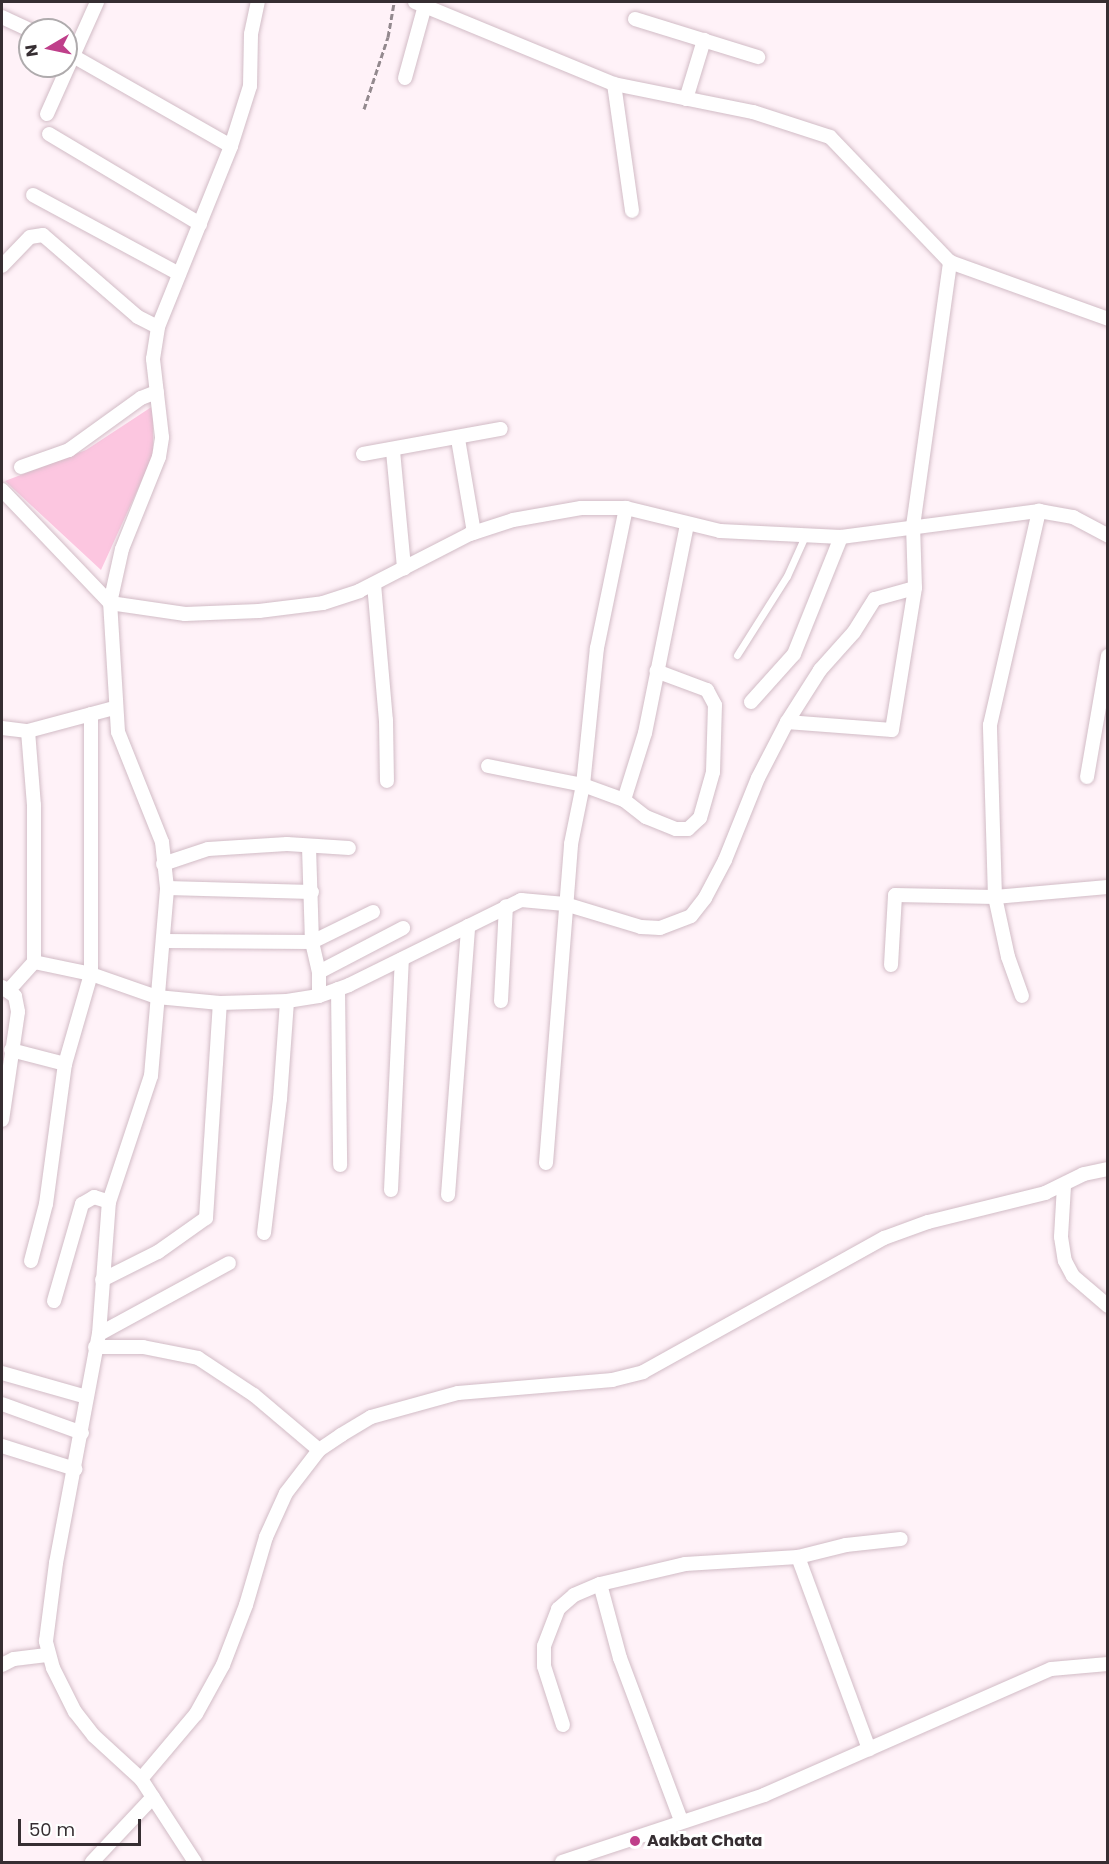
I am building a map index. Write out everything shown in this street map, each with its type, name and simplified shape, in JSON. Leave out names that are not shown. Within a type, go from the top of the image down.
[{"type":"street","points":[[78,37],[97,2]]},
{"type":"street","points":[[195,1863],[141,1779],[94,1736],[75,1712],[49,1655],[46,1641],[53,1585],[97,1341],[109,1202],[151,1076],[167,888],[159,832],[127,760],[114,708],[110,603],[122,549],[159,457],[162,437],[153,359],[158,327],[231,146],[250,87],[251,34],[258,2]]},
{"type":"street","points":[[405,78],[422,3],[614,84],[753,112],[830,137],[950,262],[1107,319]]},
{"type":"street","points":[[2,17],[18,24]]},
{"type":"street","points":[[634,18],[758,57]]},
{"type":"street","points":[[686,99],[704,40]]},
{"type":"street","points":[[78,59],[231,146]]},
{"type":"street","points":[[47,114],[60,78]]},
{"type":"street","points":[[614,84],[632,211]]},
{"type":"street","points":[[49,134],[200,224]]},
{"type":"street","points":[[33,195],[179,274]]},
{"type":"street","points":[[2,266],[30,237],[44,235],[138,317],[158,327]]},
{"type":"street","points":[[787,722],[892,730],[915,588],[913,525],[950,262]]},
{"type":"street","points":[[21,467],[69,450],[141,398],[157,392]]},
{"type":"street","points":[[363,454],[393,451],[501,429]]},
{"type":"street","points":[[458,439],[474,533]]},
{"type":"street","points":[[393,451],[404,568]]},
{"type":"street","points":[[2,490],[110,603],[185,614],[259,611],[323,603],[374,584],[474,533],[513,520],[581,508],[626,508],[687,525],[720,531],[841,537],[913,525],[1039,511],[1073,516],[1107,536]]},
{"type":"street","points":[[546,1163],[571,844],[583,785],[597,648],[626,508]]},
{"type":"street","points":[[1022,996],[1008,957],[995,897],[990,725],[1039,511]]},
{"type":"street","points":[[624,800],[645,733],[687,525]]},
{"type":"street","points":[[751,702],[794,654],[841,537]]},
{"type":"street","points":[[374,584],[386,720],[387,781]]},
{"type":"street","points":[[34,962],[91,974],[157,997],[220,1003],[287,1001],[319,996],[338,989],[506,906],[532,899],[565,904],[641,927],[660,928],[691,916],[705,898],[725,860],[758,778],[787,722],[820,670],[854,632],[875,599],[915,588]]},
{"type":"street","points":[[1087,777],[1107,656]]},
{"type":"street","points":[[488,766],[583,785],[624,800],[646,817],[676,829],[688,829],[700,818],[713,772],[715,705],[707,690],[656,671]]},
{"type":"street","points":[[2,728],[28,731],[114,708]]},
{"type":"street","points":[[31,1261],[46,1204],[65,1064],[91,974],[90,714]]},
{"type":"street","points":[[2,1120],[17,1002],[5,989],[34,962],[34,805],[28,731]]},
{"type":"street","points":[[163,864],[208,849],[287,844],[349,848]]},
{"type":"street","points":[[309,847],[312,942],[319,972],[319,996]]},
{"type":"street","points":[[891,965],[895,895],[995,897],[1107,887]]},
{"type":"street","points":[[167,888],[312,892]]},
{"type":"street","points":[[501,1001],[506,906]]},
{"type":"street","points":[[163,941],[312,942],[373,912]]},
{"type":"street","points":[[448,1195],[468,926]]},
{"type":"street","points":[[319,972],[403,928]]},
{"type":"street","points":[[391,1190],[402,959]]},
{"type":"street","points":[[338,989],[340,1165]]},
{"type":"street","points":[[264,1233],[280,1099],[287,1001]]},
{"type":"street","points":[[102,1280],[158,1252],[206,1218],[220,1003]]},
{"type":"street","points":[[11,1050],[65,1064]]},
{"type":"street","points":[[141,1779],[196,1714],[222,1665],[246,1605],[266,1537],[286,1493],[319,1450],[371,1417],[458,1393],[612,1380],[643,1372],[884,1238],[928,1222],[1064,1186],[1084,1174],[1107,1169]]},
{"type":"street","points":[[1064,1186],[1060,1237],[1065,1261],[1072,1276],[1107,1306]]},
{"type":"street","points":[[54,1301],[82,1204],[94,1197],[109,1202]]},
{"type":"street","points":[[97,1341],[229,1263]]},
{"type":"street","points":[[97,1341],[198,1358],[254,1395],[319,1450]]},
{"type":"street","points":[[2,1372],[87,1396]]},
{"type":"street","points":[[2,1404],[82,1433]]},
{"type":"street","points":[[2,1446],[75,1470]]},
{"type":"street","points":[[563,1725],[543,1666],[549,1626],[558,1609],[574,1595],[600,1584],[685,1564],[798,1557],[846,1545],[901,1539]]},
{"type":"street","points":[[798,1557],[868,1749]]},
{"type":"street","points":[[600,1584],[620,1658],[681,1820]]},
{"type":"street","points":[[2,1665],[14,1659],[49,1655]]},
{"type":"street","points":[[562,1863],[681,1820],[764,1795],[1051,1669],[1107,1664]]},
{"type":"street","points":[[92,1863],[153,1797]]},
{"type":"lane","points":[[737,655],[787,576],[805,536]]},
{"type":"path","points":[[364,110],[388,37],[394,2]]},
{"type":"shaded area","points":[[153,406],[153,456],[101,570],[5,481],[86,450]]},
{"type":"place","name":"Aakbat Chata","points":[[635,1841]]}]
